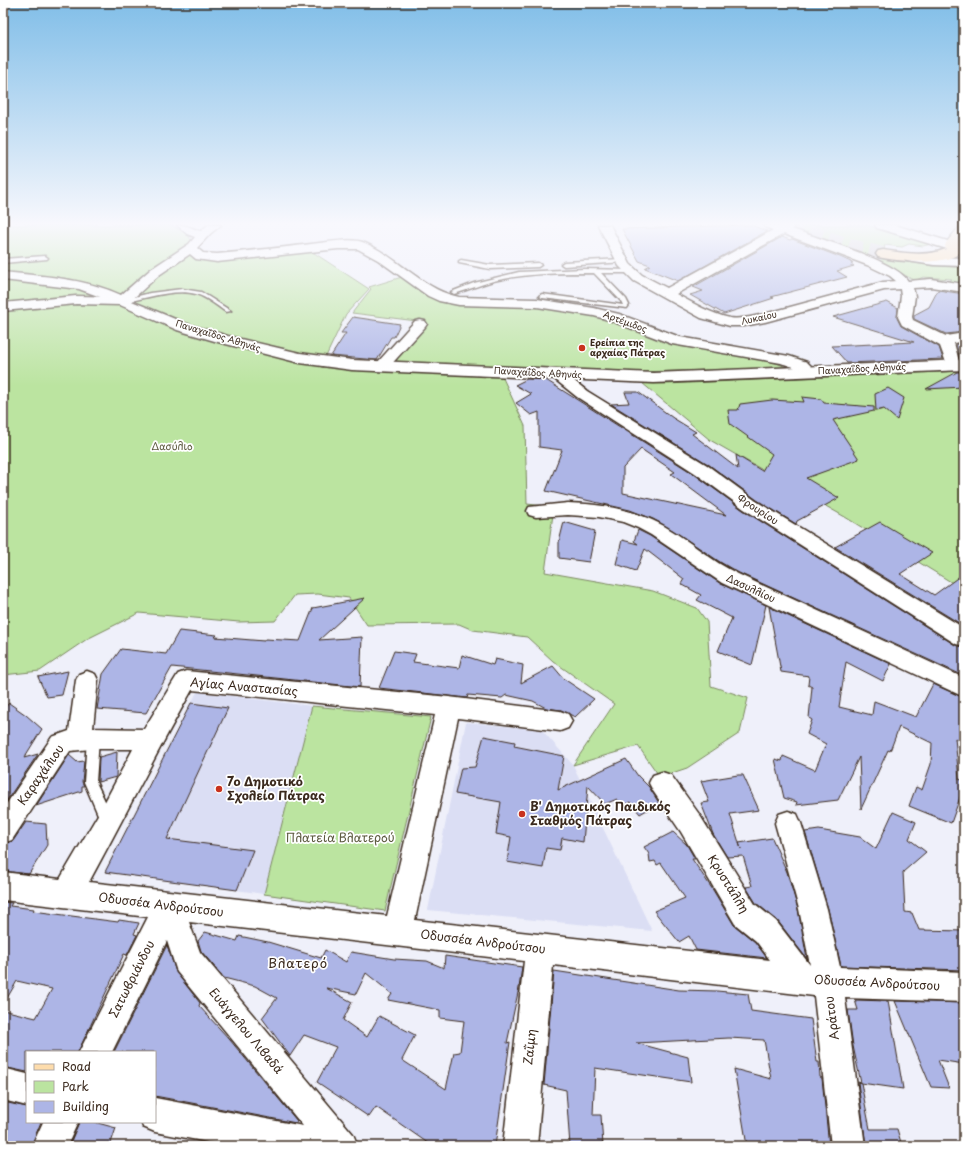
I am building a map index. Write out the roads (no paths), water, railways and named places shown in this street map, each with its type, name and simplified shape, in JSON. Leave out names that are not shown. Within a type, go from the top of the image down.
[{"type":"street","points":[[23,279],[79,286],[122,301],[147,279]]},
{"type":"street","name":"Αρτέμιδος","points":[[411,279],[433,294],[444,298],[464,301],[537,303],[594,312],[614,317],[677,341],[784,359],[802,366],[810,372]]},
{"type":"street","name":"Λυκαίου","points":[[639,279],[666,294],[715,318],[730,322],[753,321],[867,290],[904,284],[946,284],[964,288]]},
{"type":"street","points":[[666,294],[694,279]]},
{"type":"street","points":[[900,279],[904,284],[908,296],[905,317],[907,322],[943,341],[949,347],[958,365]]},
{"type":"street","name":"Παναχαΐδος Αθηνάς","points":[[3,307],[70,300],[101,299],[122,301],[192,330],[256,348],[321,362],[382,366],[668,378],[958,365]]},
{"type":"street","points":[[382,366],[420,324]]},
{"type":"street","points":[[943,341],[964,337]]},
{"type":"street","name":"Φρουρίου","points":[[557,374],[588,398],[695,465],[750,505],[964,638]]},
{"type":"street","name":"Δασυλλίου","points":[[536,511],[566,508],[591,509],[620,515],[646,525],[725,576],[964,688]]},
{"type":"street","points":[[87,680],[87,739]]},
{"type":"street","name":"Αγίας Αναστασίας","points":[[67,894],[108,822],[150,739],[186,680],[449,707],[560,721]]},
{"type":"street","points":[[398,932],[449,707]]},
{"type":"street","name":"Καραχάλιου","points":[[3,831],[61,744],[66,741],[87,739],[150,739]]},
{"type":"street","name":"Κρυστάλλη","points":[[662,784],[690,823],[745,914],[766,931],[815,980]]},
{"type":"street","name":"Αράτου","points":[[788,823],[813,909],[815,980],[848,1146]]},
{"type":"street","name":"Οδυσσέα Ανδρούτσου","points":[[3,886],[815,980],[964,987]]},
{"type":"street","name":"Σατωβριάνδου","points":[[96,1051],[169,906]]},
{"type":"street","name":"Ευάγγελου Λιβαδά","points":[[169,906],[188,961],[341,1146]]},
{"type":"street","name":"Ζαΐμη","points":[[520,1146],[540,949]]},
{"type":"street","points":[[3,1084],[26,1090]]},
{"type":"street","points":[[156,1115],[319,1146]]},
{"type":"street","points":[[50,1146],[61,1123]]},
{"type":"lane","points":[[454,292],[492,279]]},
{"type":"lane","points":[[542,296],[574,299],[620,308],[625,307],[626,303],[624,300],[603,279]]},
{"type":"lane","points":[[122,301],[171,293],[193,292],[201,294],[228,311]]},
{"type":"lane","points":[[87,739],[90,782],[108,822]]},
{"type":"place","name":"Ερείπια της αρχαίας Πάτρας","points":[[582,348]]},
{"type":"place","name":"7ο Δημοτικό Σχολείο Πάτρας","points":[[219,789]]},
{"type":"place","name":"Β' Δημοτικός Παιδικός Σταθμός Πάτρας","points":[[522,814]]},
{"type":"district","name":"Βλατερό","points":[[298,963]]},
{"type":"park label","name":"Δασύλιο","points":[[172,446]]},
{"type":"park label","name":"Πλατεία Βλατερού","points":[[340,838]]}]
